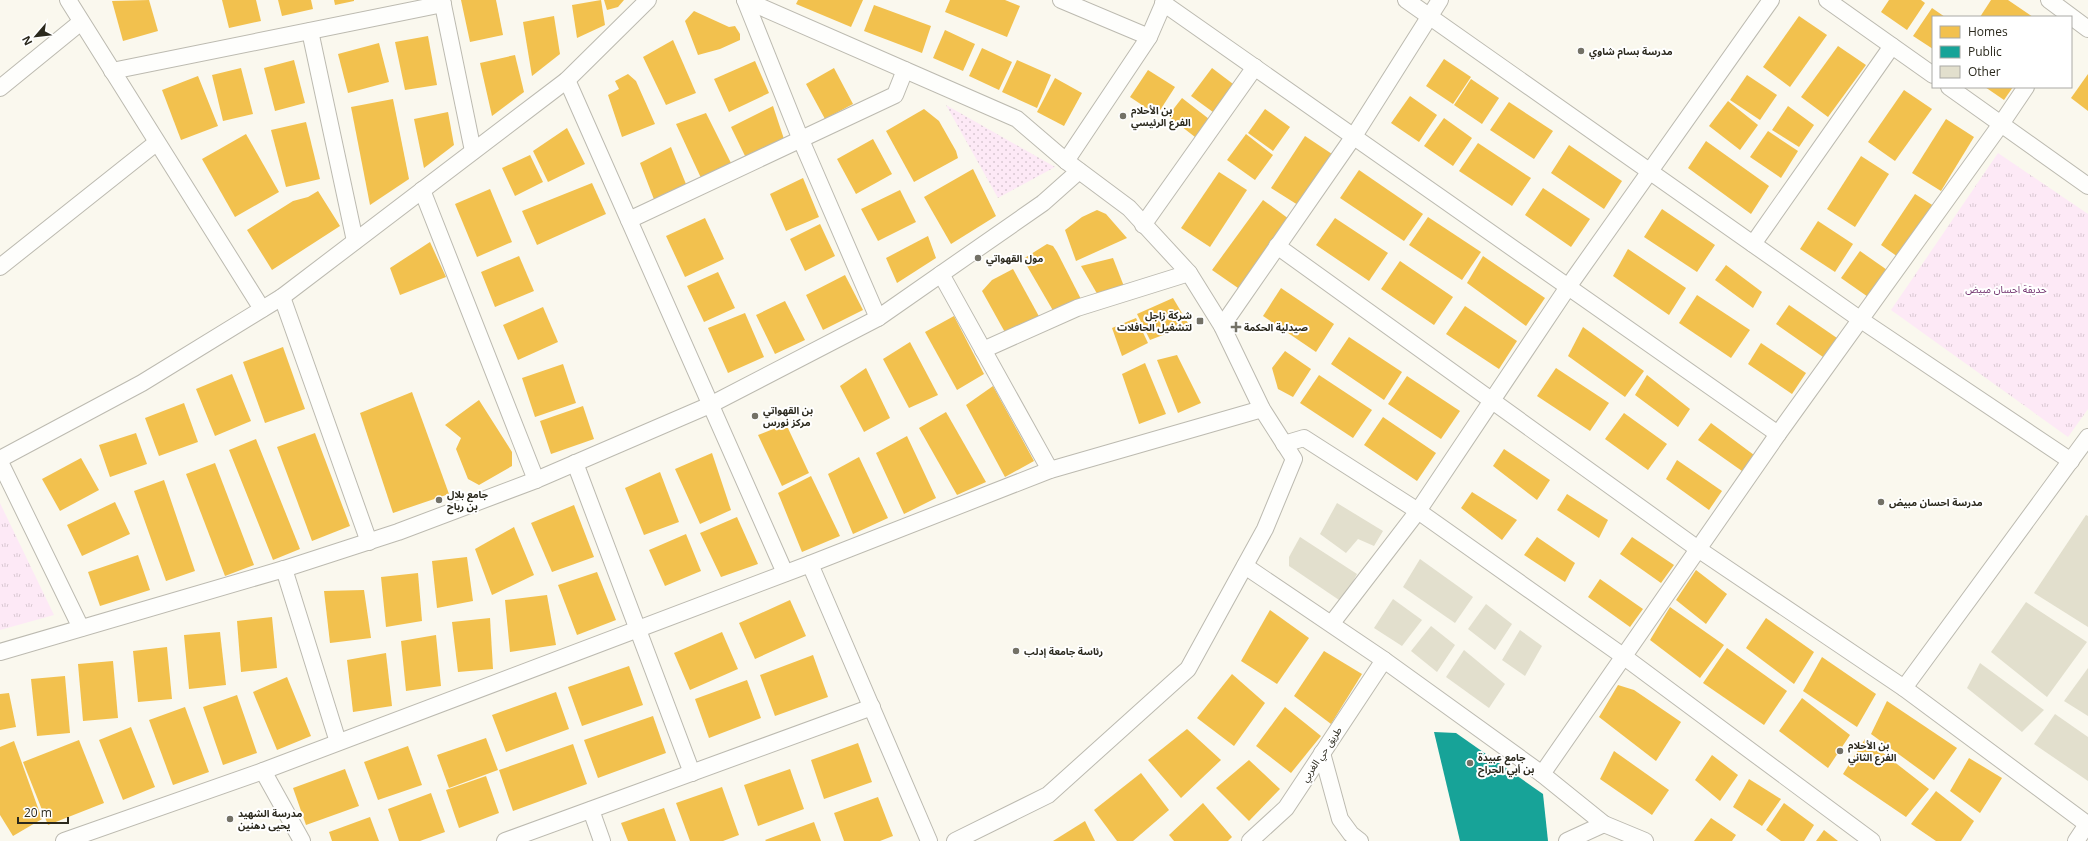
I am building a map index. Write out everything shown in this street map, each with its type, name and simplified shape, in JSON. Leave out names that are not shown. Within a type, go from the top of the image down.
[{"type":"street","points":[[68,0],[156,144],[262,309]]},
{"type":"street","points":[[81,628],[0,460],[142,383],[282,296],[567,80],[648,0]]},
{"type":"street","points":[[745,0],[1017,120],[1066,161],[1129,208],[1143,225],[1189,273],[1222,326],[1262,409],[1294,459],[1265,529],[1188,669],[1048,795],[954,841]]},
{"type":"street","points":[[745,0],[801,140],[878,318]]},
{"type":"street","points":[[1061,0],[1149,36]]},
{"type":"street","points":[[1406,0],[1861,320],[2071,461]]},
{"type":"street","points":[[1222,326],[1354,136],[1429,15],[1440,0]]},
{"type":"street","points":[[1332,623],[1418,511],[1568,287],[1771,0]]},
{"type":"street","points":[[1827,0],[1932,74]]},
{"type":"street","points":[[2049,0],[2069,16]]},
{"type":"street","points":[[112,71],[310,31],[443,2],[473,151]]},
{"type":"street","points":[[1066,161],[1149,36],[1164,2],[1778,434]]},
{"type":"street","points":[[2072,19],[2088,29]]},
{"type":"street","points":[[0,88],[82,22]]},
{"type":"street","points":[[310,31],[355,241]]},
{"type":"street","points":[[1753,244],[1892,46]]},
{"type":"street","points":[[1143,225],[1255,67]]},
{"type":"street","points":[[629,220],[895,95],[905,70]]},
{"type":"street","points":[[567,80],[785,573]]},
{"type":"street","points":[[1951,88],[2088,186]]},
{"type":"street","points":[[1542,774],[1778,434],[2002,124],[2025,88]]},
{"type":"street","points":[[0,268],[156,144]]},
{"type":"street","points":[[0,652],[284,570],[368,542],[536,480],[710,404],[878,318],[1043,203],[1079,171]]},
{"type":"street","points":[[422,190],[536,480]]},
{"type":"street","points":[[1277,246],[1698,549],[1904,688],[2088,823],[2076,841]]},
{"type":"street","points":[[983,350],[1077,308],[1189,273]]},
{"type":"street","points":[[941,274],[1050,470]]},
{"type":"street","points":[[282,296],[368,542]]},
{"type":"street","points":[[64,841],[263,771],[810,564],[1050,470],[1262,409]]},
{"type":"street","points":[[1904,688],[2088,437]]},
{"type":"street","points":[[1284,444],[1304,438],[1418,511],[1623,656],[1872,841]]},
{"type":"street","points":[[575,463],[639,629],[692,773]]},
{"type":"street","points":[[810,564],[929,841]]},
{"type":"street","points":[[1245,566],[1332,623],[1384,660],[1542,774],[1604,824],[1645,841]]},
{"type":"street","points":[[284,570],[338,742]]},
{"type":"street","name":"طريق حي الغربي","points":[[1250,841],[1286,808],[1384,660]]},
{"type":"street","points":[[506,841],[872,706]]},
{"type":"street","points":[[1322,754],[1340,819],[1352,834],[1360,841]]},
{"type":"street","points":[[263,771],[302,841]]},
{"type":"street","points":[[591,810],[602,841]]},
{"type":"street","points":[[1567,841],[1604,824]]},
{"type":"green space","points":[[946,105],[1055,167],[998,198]]},
{"type":"green space","name":"حديقة احسان مبيض","points":[[1998,153],[2088,214],[2088,409],[2068,437],[1891,310]]},
{"type":"green space","points":[[0,503],[54,615],[0,630]]},
{"type":"building: Homes","points":[[149,0],[158,31],[123,41],[112,1]]},
{"type":"building: Homes","points":[[222,0],[256,0],[261,21],[229,28]]},
{"type":"building: Homes","points":[[278,0],[311,0],[313,9],[282,16]]},
{"type":"building: Homes","points":[[334,0],[354,0],[354,1],[335,5]]},
{"type":"building: Homes","points":[[461,0],[496,0],[503,35],[470,42]]},
{"type":"building: Homes","points":[[601,0],[605,25],[577,38],[572,5]]},
{"type":"building: Homes","points":[[604,0],[624,0],[618,7],[607,10]]},
{"type":"building: Homes","points":[[798,0],[863,0],[851,27],[796,4]]},
{"type":"building: Homes","points":[[950,0],[1005,0],[1020,6],[1007,37],[945,12]]},
{"type":"building: Homes","points":[[1889,0],[1921,0],[1925,3],[1907,30],[1881,12]]},
{"type":"building: Homes","points":[[1991,0],[2008,0],[2032,16],[1981,16]]},
{"type":"building: Homes","points":[[874,5],[931,26],[922,53],[864,31]]},
{"type":"building: Homes","points":[[1932,8],[1944,16],[1932,16],[1932,48],[1913,36]]},
{"type":"building: Homes","points":[[694,11],[729,27],[735,26],[740,34],[740,40],[720,49],[698,55],[685,21]]},
{"type":"building: Homes","points":[[554,16],[560,54],[532,76],[523,22]]},
{"type":"building: Homes","points":[[1799,16],[1827,35],[1790,87],[1763,67]]},
{"type":"building: Homes","points":[[945,30],[975,44],[963,71],[933,58]]},
{"type":"building: Homes","points":[[428,36],[437,85],[405,90],[395,42]]},
{"type":"building: Homes","points":[[673,40],[696,93],[666,105],[643,57]]},
{"type":"building: Homes","points":[[379,43],[389,82],[348,93],[338,54]]},
{"type":"building: Homes","points":[[1838,46],[1866,65],[1828,117],[1801,97]]},
{"type":"building: Homes","points":[[982,48],[1012,62],[999,90],[969,76]]},
{"type":"building: Homes","points":[[515,55],[524,92],[492,116],[480,63]]},
{"type":"building: Homes","points":[[1444,59],[1471,77],[1453,104],[1426,86]]},
{"type":"building: Homes","points":[[294,60],[305,103],[275,111],[264,68]]},
{"type":"building: Homes","points":[[1017,60],[1051,75],[1037,108],[1002,92]]},
{"type":"building: Homes","points":[[755,61],[769,93],[729,112],[714,79]]},
{"type":"building: Homes","points":[[241,68],[253,114],[223,121],[212,75]]},
{"type":"building: Homes","points":[[834,68],[853,104],[825,119],[806,84]]},
{"type":"building: Homes","points":[[1212,68],[1237,87],[1217,115],[1191,96]]},
{"type":"building: Homes","points":[[1148,70],[1175,87],[1157,115],[1130,97]]},
{"type":"building: Homes","points":[[628,74],[636,81],[655,124],[622,137],[608,95],[619,89],[615,81]]},
{"type":"building: Homes","points":[[2088,74],[2088,111],[2071,98]]},
{"type":"building: Homes","points":[[1747,75],[1777,95],[1760,120],[1730,100]]},
{"type":"building: Homes","points":[[198,76],[218,126],[181,140],[162,90]]},
{"type":"building: Homes","points":[[1055,78],[1082,93],[1064,126],[1037,112]]},
{"type":"building: Homes","points":[[1471,79],[1499,98],[1482,124],[1454,105]]},
{"type":"building: Homes","points":[[1986,88],[2012,88],[2004,100]]},
{"type":"building: Homes","points":[[1904,90],[1932,109],[1895,161],[1868,142]]},
{"type":"building: Homes","points":[[1410,96],[1437,115],[1419,142],[1391,123]]},
{"type":"building: Homes","points":[[1182,98],[1209,119],[1195,137],[1168,116]]},
{"type":"building: Homes","points":[[393,99],[409,179],[370,205],[351,107]]},
{"type":"building: Homes","points":[[1728,101],[1758,125],[1740,150],[1709,126]]},
{"type":"building: Homes","points":[[1509,102],[1553,131],[1534,159],[1490,130]]},
{"type":"building: Homes","points":[[773,106],[784,139],[746,158],[731,127]]},
{"type":"building: Homes","points":[[1788,106],[1814,125],[1799,147],[1772,130]]},
{"type":"building: Homes","points":[[924,109],[939,121],[956,151],[958,158],[914,182],[886,131]]},
{"type":"building: Homes","points":[[1265,109],[1290,127],[1273,151],[1248,133]]},
{"type":"building: Homes","points":[[448,112],[454,145],[424,168],[414,119]]},
{"type":"building: Homes","points":[[706,113],[731,163],[701,178],[676,124]]},
{"type":"building: Homes","points":[[1444,118],[1472,138],[1453,166],[1424,146]]},
{"type":"building: Homes","points":[[1946,119],[1974,137],[1941,191],[1912,173]]},
{"type":"building: Homes","points":[[306,122],[320,179],[286,187],[271,130]]},
{"type":"building: Homes","points":[[567,128],[585,164],[548,182],[533,151]]},
{"type":"building: Homes","points":[[1768,131],[1798,151],[1781,178],[1750,157]]},
{"type":"building: Homes","points":[[246,134],[279,192],[235,217],[202,159]]},
{"type":"building: Homes","points":[[1246,134],[1273,155],[1255,180],[1227,160]]},
{"type":"building: Homes","points":[[1305,136],[1332,154],[1298,205],[1271,188]]},
{"type":"building: Homes","points":[[873,139],[892,174],[856,194],[837,159]]},
{"type":"building: Homes","points":[[1706,141],[1769,186],[1751,214],[1688,168]]},
{"type":"building: Homes","points":[[1478,143],[1531,178],[1512,206],[1459,171]]},
{"type":"building: Homes","points":[[1569,145],[1622,181],[1604,209],[1551,173]]},
{"type":"building: Homes","points":[[671,147],[688,189],[655,202],[640,163]]},
{"type":"building: Homes","points":[[530,155],[543,182],[515,196],[502,168]]},
{"type":"building: Homes","points":[[1861,156],[1889,174],[1855,227],[1827,209]]},
{"type":"building: Homes","points":[[973,169],[996,216],[951,244],[924,197]]},
{"type":"building: Homes","points":[[1359,170],[1423,214],[1404,241],[1340,198]]},
{"type":"building: Homes","points":[[1219,172],[1247,190],[1210,247],[1181,228]]},
{"type":"building: Homes","points":[[803,178],[819,217],[786,231],[770,194]]},
{"type":"building: Homes","points":[[592,183],[606,214],[537,245],[522,211]]},
{"type":"building: Homes","points":[[1543,188],[1590,219],[1571,247],[1525,215]]},
{"type":"building: Homes","points":[[490,189],[512,242],[477,257],[455,204]]},
{"type":"building: Homes","points":[[900,190],[916,222],[878,241],[861,209]]},
{"type":"building: Homes","points":[[318,191],[340,226],[272,270],[247,230],[293,201],[308,197]]},
{"type":"building: Homes","points":[[1915,194],[1937,208],[1901,259],[1881,245]]},
{"type":"building: Homes","points":[[1263,200],[1289,219],[1238,288],[1212,270]]},
{"type":"building: Homes","points":[[1662,209],[1715,245],[1697,272],[1644,237]]},
{"type":"building: Homes","points":[[1097,210],[1106,214],[1127,238],[1076,261],[1065,230],[1082,217]]},
{"type":"building: Homes","points":[[1428,217],[1481,252],[1462,280],[1409,245]]},
{"type":"building: Homes","points":[[705,218],[724,259],[685,277],[666,236]]},
{"type":"building: Homes","points":[[1335,218],[1388,253],[1369,281],[1316,245]]},
{"type":"building: Homes","points":[[1818,221],[1853,244],[1835,272],[1800,249]]},
{"type":"building: Homes","points":[[820,224],[835,256],[805,271],[790,239]]},
{"type":"building: Homes","points":[[928,236],[936,258],[897,283],[886,258]]},
{"type":"building: Homes","points":[[430,242],[446,277],[400,295],[390,268]]},
{"type":"building: Homes","points":[[1047,244],[1053,246],[1057,252],[1083,303],[1055,314],[1023,259]]},
{"type":"building: Homes","points":[[1628,249],[1686,288],[1669,315],[1613,276]]},
{"type":"building: Homes","points":[[1860,251],[1890,272],[1871,299],[1841,278]]},
{"type":"building: Homes","points":[[519,256],[534,291],[495,307],[481,272]]},
{"type":"building: Homes","points":[[1483,256],[1545,298],[1526,326],[1467,283]]},
{"type":"building: Homes","points":[[1113,258],[1125,289],[1099,297],[1081,266]]},
{"type":"building: Homes","points":[[1400,261],[1453,297],[1434,325],[1381,289]]},
{"type":"building: Homes","points":[[1726,265],[1762,292],[1753,308],[1715,280]]},
{"type":"building: Homes","points":[[1013,269],[1041,320],[1007,336],[982,291],[992,280]]},
{"type":"building: Homes","points":[[718,272],[735,308],[704,322],[687,286]]},
{"type":"building: Homes","points":[[845,275],[863,310],[823,330],[806,295]]},
{"type":"building: Homes","points":[[1281,288],[1334,324],[1316,352],[1263,316]]},
{"type":"building: Homes","points":[[1697,295],[1750,330],[1731,358],[1679,323]]},
{"type":"building: Homes","points":[[1173,298],[1189,325],[1150,340],[1137,314]]},
{"type":"building: Homes","points":[[785,301],[805,340],[775,354],[756,315]]},
{"type":"building: Homes","points":[[1789,305],[1837,338],[1823,357],[1776,324]]},
{"type":"building: Homes","points":[[1465,306],[1517,341],[1499,369],[1446,334]]},
{"type":"building: Homes","points":[[543,307],[558,342],[518,360],[503,325]]},
{"type":"building: Homes","points":[[745,313],[764,357],[728,373],[708,328]]},
{"type":"building: Homes","points":[[954,316],[984,374],[957,390],[925,332]]},
{"type":"building: Homes","points":[[1136,318],[1148,343],[1122,356],[1112,328]]},
{"type":"building: Homes","points":[[1583,327],[1644,371],[1625,397],[1568,356]]},
{"type":"building: Homes","points":[[1349,337],[1402,372],[1384,400],[1331,364]]},
{"type":"building: Homes","points":[[910,342],[938,395],[909,408],[883,359]]},
{"type":"building: Homes","points":[[1761,343],[1806,373],[1792,394],[1748,364]]},
{"type":"building: Homes","points":[[283,347],[305,409],[265,423],[243,362]]},
{"type":"building: Homes","points":[[1285,351],[1311,369],[1293,397],[1278,389],[1272,368]]},
{"type":"building: Homes","points":[[1177,355],[1201,403],[1178,413],[1157,360]]},
{"type":"building: Homes","points":[[1145,363],[1166,414],[1139,424],[1122,374]]},
{"type":"building: Homes","points":[[563,364],[576,403],[535,417],[522,378]]},
{"type":"building: Homes","points":[[866,368],[890,418],[864,432],[840,386]]},
{"type":"building: Homes","points":[[1556,368],[1609,403],[1590,431],[1537,396]]},
{"type":"building: Homes","points":[[232,374],[251,421],[215,436],[196,389]]},
{"type":"building: Homes","points":[[1319,375],[1372,410],[1353,438],[1300,403]]},
{"type":"building: Homes","points":[[1647,375],[1690,409],[1678,427],[1635,395]]},
{"type":"building: Homes","points":[[1407,376],[1460,411],[1441,439],[1388,404]]},
{"type":"building: Homes","points":[[993,386],[1034,461],[1005,477],[966,405]]},
{"type":"building: Homes","points":[[412,392],[449,494],[393,513],[360,413]]},
{"type":"building: Homes","points":[[479,400],[512,452],[512,466],[479,485],[468,479],[456,449],[461,438],[445,425]]},
{"type":"building: Homes","points":[[184,403],[198,442],[159,456],[145,418]]},
{"type":"building: Homes","points":[[583,406],[594,439],[551,454],[540,421]]},
{"type":"building: Homes","points":[[946,412],[986,482],[957,495],[919,428]]},
{"type":"building: Homes","points":[[1624,413],[1667,444],[1648,470],[1605,439]]},
{"type":"building: Homes","points":[[1383,417],[1436,453],[1417,481],[1364,445]]},
{"type":"building: Homes","points":[[1711,423],[1754,455],[1742,471],[1698,440]]},
{"type":"building: Homes","points":[[786,424],[809,473],[782,486],[758,435]]},
{"type":"building: Homes","points":[[136,433],[147,464],[110,477],[99,445]]},
{"type":"building: Homes","points":[[315,433],[350,526],[312,541],[277,447]]},
{"type":"building: Homes","points":[[907,436],[936,498],[904,514],[876,453]]},
{"type":"building: Homes","points":[[256,439],[300,549],[273,560],[229,450]]},
{"type":"building: Homes","points":[[1504,449],[1550,480],[1537,500],[1493,466]]},
{"type":"building: Homes","points":[[712,453],[731,510],[700,524],[675,469]]},
{"type":"building: Homes","points":[[859,457],[888,518],[853,534],[828,474]]},
{"type":"building: Homes","points":[[81,458],[99,490],[60,511],[42,479]]},
{"type":"building: Homes","points":[[1677,460],[1722,491],[1709,510],[1666,479]]},
{"type":"building: Homes","points":[[215,463],[254,565],[225,576],[186,474]]},
{"type":"building: Homes","points":[[660,472],[679,522],[644,535],[625,488]]},
{"type":"building: Homes","points":[[811,476],[840,536],[802,552],[778,493]]},
{"type":"building: Homes","points":[[164,480],[195,571],[166,581],[134,491]]},
{"type":"building: Homes","points":[[1472,492],[1517,520],[1502,540],[1461,508]]},
{"type":"building: Homes","points":[[1567,494],[1608,520],[1599,538],[1557,510]]},
{"type":"building: Homes","points":[[115,502],[130,534],[82,556],[67,525]]},
{"type":"building: Homes","points":[[574,505],[594,557],[552,572],[531,523]]},
{"type":"building: Homes","points":[[737,517],[758,564],[721,577],[700,533]]},
{"type":"building: Homes","points":[[514,527],[534,575],[492,595],[475,549]]},
{"type":"building: Homes","points":[[686,534],[701,571],[665,586],[649,550]]},
{"type":"building: Homes","points":[[1537,537],[1575,563],[1565,582],[1524,555]]},
{"type":"building: Homes","points":[[1632,537],[1674,565],[1661,583],[1620,554]]},
{"type":"building: Homes","points":[[138,555],[150,590],[100,606],[88,572]]},
{"type":"building: Homes","points":[[467,557],[473,601],[437,608],[432,561]]},
{"type":"building: Homes","points":[[1696,570],[1727,594],[1706,624],[1676,600]]},
{"type":"building: Homes","points":[[597,572],[616,620],[577,635],[558,585]]},
{"type":"building: Homes","points":[[418,573],[422,621],[386,627],[381,577]]},
{"type":"building: Homes","points":[[1600,579],[1643,609],[1630,627],[1588,597]]},
{"type":"building: Homes","points":[[364,590],[371,638],[330,643],[324,591]]},
{"type":"building: Homes","points":[[547,595],[556,645],[510,652],[505,600]]},
{"type":"building: Homes","points":[[790,600],[806,636],[755,659],[739,623]]},
{"type":"building: Homes","points":[[1670,607],[1724,645],[1700,678],[1650,640]]},
{"type":"building: Homes","points":[[1270,610],[1309,638],[1277,684],[1241,661]]},
{"type":"building: Homes","points":[[272,617],[277,668],[241,672],[237,621]]},
{"type":"building: Homes","points":[[490,618],[493,669],[458,672],[452,622]]},
{"type":"building: Homes","points":[[1766,618],[1814,652],[1794,684],[1746,648]]},
{"type":"building: Homes","points":[[220,632],[226,685],[189,689],[184,635]]},
{"type":"building: Homes","points":[[722,632],[738,669],[690,690],[674,653]]},
{"type":"building: Homes","points":[[436,635],[441,686],[406,691],[401,641]]},
{"type":"building: Homes","points":[[167,647],[172,699],[138,702],[133,651]]},
{"type":"building: Homes","points":[[1727,648],[1787,691],[1764,725],[1703,683]]},
{"type":"building: Homes","points":[[1324,651],[1362,674],[1331,724],[1294,696]]},
{"type":"building: Homes","points":[[386,653],[392,706],[353,712],[347,660]]},
{"type":"building: Homes","points":[[813,655],[828,697],[775,716],[760,675]]},
{"type":"building: Homes","points":[[1822,657],[1876,694],[1857,727],[1803,691]]},
{"type":"building: Homes","points":[[113,661],[118,718],[83,721],[78,664]]},
{"type":"building: Homes","points":[[629,666],[643,705],[582,726],[568,687]]},
{"type":"building: Homes","points":[[1232,674],[1265,703],[1234,746],[1197,718]]},
{"type":"building: Homes","points":[[65,676],[70,733],[37,736],[31,679]]},
{"type":"building: Homes","points":[[287,677],[311,736],[277,750],[253,692]]},
{"type":"building: Homes","points":[[747,680],[761,718],[709,738],[695,699]]},
{"type":"building: Homes","points":[[1618,685],[1634,690],[1681,722],[1656,761],[1599,717]]},
{"type":"building: Homes","points":[[556,692],[569,729],[506,752],[492,715]]},
{"type":"building: Homes","points":[[9,693],[16,727],[0,730],[0,694]]},
{"type":"building: Homes","points":[[237,695],[257,753],[223,765],[203,707]]},
{"type":"building: Homes","points":[[1802,698],[1850,735],[1828,768],[1779,731]]},
{"type":"building: Homes","points":[[1887,701],[1957,748],[1934,780],[1871,734]]},
{"type":"building: Homes","points":[[185,707],[209,772],[173,785],[149,720]]},
{"type":"building: Homes","points":[[1285,707],[1321,736],[1291,773],[1256,746]]},
{"type":"building: Homes","points":[[653,716],[666,753],[598,778],[584,740]]},
{"type":"building: Homes","points":[[131,727],[155,787],[123,800],[99,740]]},
{"type":"building: Homes","points":[[1187,729],[1221,760],[1181,798],[1148,760]]},
{"type":"building: Homes","points":[[486,738],[498,770],[449,788],[437,755]]},
{"type":"building: Homes","points":[[1865,739],[1929,789],[1906,817],[1843,774]]},
{"type":"building: Homes","points":[[79,740],[104,803],[48,825],[23,762]]},
{"type":"building: Homes","points":[[14,741],[42,819],[13,836],[0,815],[0,747]]},
{"type":"building: Homes","points":[[858,743],[872,782],[824,799],[811,760]]},
{"type":"building: Homes","points":[[573,744],[587,784],[513,811],[499,770]]},
{"type":"building: Homes","points":[[408,746],[422,785],[378,800],[364,762]]},
{"type":"building: Homes","points":[[1614,751],[1669,790],[1652,815],[1600,779]]},
{"type":"building: Homes","points":[[1712,755],[1738,775],[1720,801],[1695,780]]},
{"type":"building: Homes","points":[[1969,758],[2002,778],[1980,813],[1950,791]]},
{"type":"building: Homes","points":[[1249,760],[1280,789],[1249,821],[1216,788]]},
{"type":"building: Homes","points":[[345,769],[359,806],[306,825],[293,788]]},
{"type":"building: Homes","points":[[790,769],[804,809],[758,826],[744,785]]},
{"type":"building: Homes","points":[[1141,773],[1169,810],[1133,841],[1117,841],[1094,810]]},
{"type":"building: Homes","points":[[486,776],[499,813],[459,828],[446,790]]},
{"type":"building: Homes","points":[[1749,779],[1781,799],[1762,826],[1733,807]]},
{"type":"building: Homes","points":[[722,787],[739,835],[723,841],[690,841],[676,803]]},
{"type":"building: Homes","points":[[1936,791],[1974,821],[1961,841],[1936,841],[1911,824]]},
{"type":"building: Homes","points":[[431,793],[445,832],[420,841],[399,841],[388,809]]},
{"type":"building: Homes","points":[[878,797],[893,836],[880,841],[844,841],[834,813]]},
{"type":"building: Homes","points":[[1203,803],[1232,837],[1228,841],[1174,841],[1169,835]]},
{"type":"building: Homes","points":[[1784,803],[1814,825],[1804,841],[1781,841],[1766,830]]},
{"type":"building: Homes","points":[[664,808],[676,841],[628,841],[621,823]]},
{"type":"building: Homes","points":[[370,817],[379,841],[332,841],[329,832]]},
{"type":"building: Homes","points":[[1711,818],[1736,835],[1732,841],[1694,841]]},
{"type":"building: Homes","points":[[1085,821],[1095,841],[1053,841]]},
{"type":"building: Homes","points":[[814,822],[821,841],[765,840]]},
{"type":"building: Homes","points":[[1824,830],[1838,841],[1816,841]]},
{"type":"building: Public","name":"جامع عبيدة بن أبي الجراح","points":[[1434,732],[1456,733],[1543,794],[1548,841],[1460,841]]},
{"type":"building: Other","points":[[1337,503],[1383,531],[1374,546],[1358,539],[1346,553],[1320,534]]},
{"type":"building: Other","points":[[2086,515],[2088,516],[2088,627],[2034,593]]},
{"type":"building: Other","points":[[1300,537],[1357,574],[1342,602],[1289,566],[1289,557]]},
{"type":"building: Other","points":[[1420,559],[1473,597],[1455,623],[1403,587]]},
{"type":"building: Other","points":[[1393,599],[1422,620],[1402,646],[1374,628]]},
{"type":"building: Other","points":[[2026,602],[2087,642],[2047,697],[1991,652]]},
{"type":"building: Other","points":[[1486,604],[1512,624],[1495,650],[1468,629]]},
{"type":"building: Other","points":[[1431,626],[1455,645],[1437,672],[1411,651]]},
{"type":"building: Other","points":[[1520,630],[1542,646],[1525,676],[1502,660]]},
{"type":"building: Other","points":[[1464,650],[1505,684],[1489,708],[1446,677]]},
{"type":"building: Other","points":[[1980,663],[2044,710],[2022,732],[1967,688]]},
{"type":"building: Other","points":[[2088,668],[2088,716],[2064,701]]},
{"type":"building: Other","points":[[2055,714],[2088,737],[2088,781],[2034,744]]},
{"type":"place","name":"مدرسة بسام شاوي","points":[[1581,51]]},
{"type":"place","name":"بن الأحلام الفرع الرئيسي","points":[[1123,116]]},
{"type":"place","name":"مول القهواتي","points":[[978,258]]},
{"type":"place","name":"شركة زاجل لتشغيل الحافلات","points":[[1200,321]]},
{"type":"place","name":"صيدلية الحكمة","points":[[1236,327]]},
{"type":"place","name":"بن القهواتي مركز نورس","points":[[755,416]]},
{"type":"place","name":"جامع بلال بن رباح","points":[[439,500]]},
{"type":"place","name":"مدرسة احسان مبيض","points":[[1881,502]]},
{"type":"place","name":"رئاسة جامعة إدلب","points":[[1016,651]]},
{"type":"place","name":"بن الأحلام الفرع الثاني","points":[[1840,751]]},
{"type":"place","name":"جامع عبيدة بن أبي الجراح","points":[[1470,763]]},
{"type":"place","name":"مدرسة الشهيد يحيى دهنين","points":[[230,819]]}]
